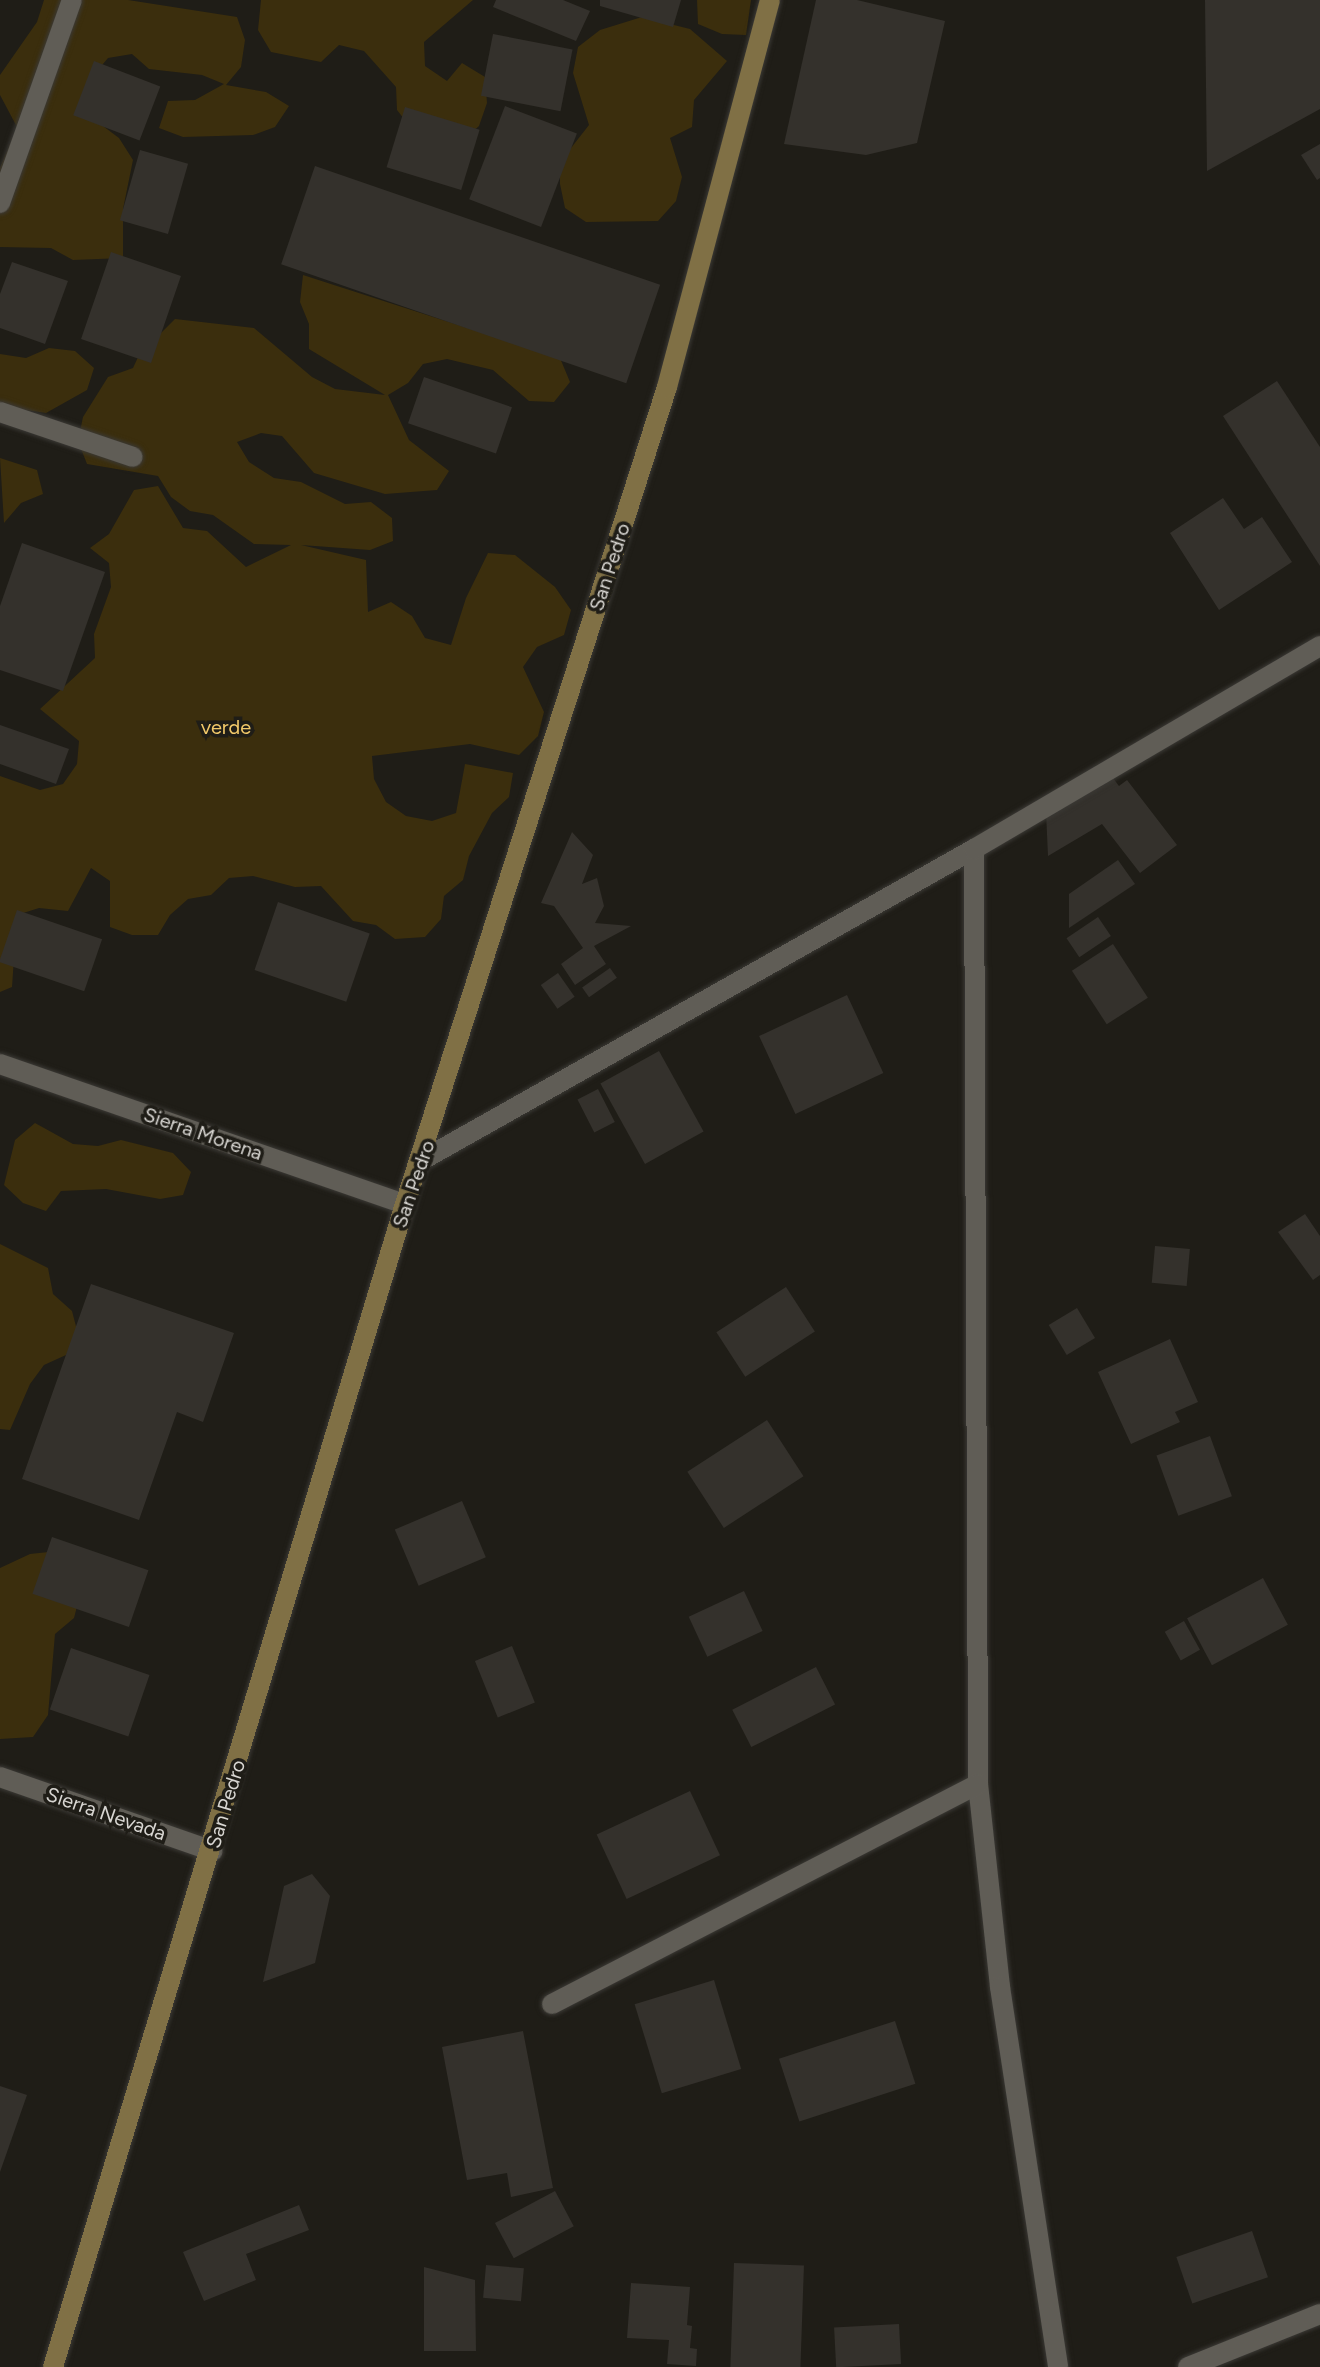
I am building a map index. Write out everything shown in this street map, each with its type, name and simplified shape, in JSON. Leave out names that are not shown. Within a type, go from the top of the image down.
[{"type":"main road","name":"San Pedro","points":[[53,2367],[212,1851],[405,1204],[424,1159],[667,387],[770,0]]},
{"type":"street","points":[[0,203],[72,0]]},
{"type":"street","points":[[0,412],[133,457]]},
{"type":"street","points":[[424,1159],[974,849],[1320,646]]},
{"type":"street","points":[[974,849],[978,1784],[1000,1987],[1058,2367]]},
{"type":"street","name":"Sierra Morena","points":[[0,1064],[405,1204]]},
{"type":"street","name":"Sierra Nevada","points":[[0,1777],[212,1851]]},
{"type":"street","points":[[552,2004],[978,1784]]},
{"type":"street","points":[[1188,2367],[1320,2314]]},
{"type":"green space","points":[[44,0],[128,0],[237,17],[245,40],[241,67],[226,85],[266,92],[289,106],[275,127],[253,135],[183,137],[159,128],[168,101],[195,100],[224,84],[202,75],[149,69],[132,54],[108,58],[92,77],[99,123],[119,138],[133,160],[123,209],[123,258],[73,260],[51,248],[0,247],[0,168],[17,127],[0,95],[0,75],[37,22]]},
{"type":"green space","points":[[261,0],[473,0],[424,42],[425,66],[447,81],[462,63],[485,77],[487,103],[479,126],[461,142],[412,129],[397,110],[396,87],[364,51],[339,45],[321,62],[271,52],[258,30]]},
{"type":"green space","points":[[697,0],[751,0],[746,35],[722,34],[698,24]]},
{"type":"green space","points":[[642,17],[690,29],[727,61],[694,100],[692,127],[670,138],[682,177],[676,201],[658,221],[586,222],[565,208],[560,184],[560,162],[589,125],[573,73],[578,47],[600,30]]},
{"type":"green space","name":"verde","points":[[303,275],[560,358],[570,382],[554,402],[529,401],[493,370],[447,359],[423,364],[408,383],[388,395],[409,440],[449,471],[437,490],[385,494],[314,473],[282,436],[261,433],[237,442],[249,462],[274,478],[301,482],[345,504],[371,502],[392,518],[393,541],[370,550],[301,545],[366,560],[368,612],[391,602],[412,616],[425,638],[451,645],[466,598],[488,553],[515,555],[555,587],[571,610],[564,635],[537,647],[523,667],[544,712],[538,736],[519,755],[470,744],[372,756],[374,779],[386,802],[406,816],[432,821],[456,813],[465,764],[513,773],[509,797],[492,813],[469,856],[463,880],[444,896],[441,919],[425,937],[395,939],[376,925],[353,921],[321,886],[295,887],[253,876],[229,878],[211,895],[188,899],[170,915],[158,935],[132,935],[110,927],[110,881],[91,868],[68,911],[39,908],[17,915],[12,987],[0,992],[0,776],[40,790],[63,784],[77,764],[79,741],[40,709],[95,658],[94,634],[111,587],[109,563],[90,548],[109,534],[134,490],[158,486],[183,528],[207,531],[246,567],[291,545],[254,544],[213,515],[190,511],[171,497],[158,476],[87,464],[78,441],[83,417],[108,377],[133,368],[139,355],[175,319],[254,328],[312,377],[335,389],[385,395],[309,349],[309,324],[300,302]]},
{"type":"green space","points":[[49,348],[75,351],[94,368],[87,390],[46,413],[0,406],[0,354],[26,358]]},
{"type":"green space","points":[[0,458],[37,470],[43,494],[21,503],[4,523]]},
{"type":"green space","points":[[35,1123],[73,1144],[98,1146],[121,1140],[173,1153],[191,1172],[183,1195],[160,1199],[106,1189],[61,1191],[46,1211],[23,1203],[4,1185],[15,1140]]},
{"type":"green space","points":[[0,1244],[48,1268],[53,1294],[72,1311],[78,1334],[66,1355],[44,1365],[30,1384],[10,1430],[0,1429]]},
{"type":"green space","points":[[58,1551],[80,1595],[74,1618],[55,1634],[48,1715],[33,1737],[0,1739],[0,1568],[30,1554]]},
{"type":"building","points":[[496,0],[563,0],[590,11],[576,41],[493,7]]},
{"type":"building","points":[[600,0],[681,0],[673,27],[600,6]]},
{"type":"building","points":[[816,0],[857,0],[945,21],[917,143],[866,155],[784,144]]},
{"type":"building","points":[[1205,0],[1320,0],[1320,109],[1207,171]]},
{"type":"building","points":[[493,34],[573,49],[560,111],[481,96]]},
{"type":"building","points":[[94,61],[160,86],[139,141],[73,115]]},
{"type":"building","points":[[505,106],[577,134],[541,227],[469,199]]},
{"type":"building","points":[[405,107],[480,130],[461,190],[387,167]]},
{"type":"building","points":[[1320,144],[1320,178],[1317,180],[1301,155]]},
{"type":"building","points":[[140,150],[188,164],[168,234],[120,220]]},
{"type":"building","points":[[315,166],[660,285],[626,383],[281,264]]},
{"type":"building","points":[[111,252],[181,276],[151,363],[81,339]]},
{"type":"building","points":[[12,262],[68,281],[45,344],[0,328],[0,294]]},
{"type":"building","points":[[424,377],[512,407],[496,454],[408,423]]},
{"type":"building","points":[[1277,381],[1320,447],[1320,566],[1223,416]]},
{"type":"building","points":[[1223,498],[1244,529],[1262,517],[1292,562],[1219,610],[1170,533]]},
{"type":"building","points":[[22,543],[105,572],[63,691],[0,670],[0,606]]},
{"type":"building","points":[[0,725],[69,749],[56,784],[0,764]]},
{"type":"building","points":[[1110,774],[1119,786],[1127,780],[1177,845],[1140,873],[1102,824],[1048,856],[1046,812]]},
{"type":"building","points":[[572,832],[593,855],[582,884],[597,878],[604,906],[595,923],[631,926],[594,946],[606,964],[575,985],[561,964],[583,948],[554,906],[541,903]]},
{"type":"building","points":[[1118,860],[1135,884],[1069,928],[1069,894]]},
{"type":"building","points":[[278,902],[370,934],[346,1002],[255,970]]},
{"type":"building","points":[[17,910],[102,939],[84,991],[0,962]]},
{"type":"building","points":[[1098,917],[1111,936],[1079,957],[1066,938]]},
{"type":"building","points":[[1113,944],[1148,998],[1107,1024],[1072,971]]},
{"type":"building","points":[[610,968],[617,978],[589,997],[582,988]]},
{"type":"building","points":[[558,973],[575,997],[557,1009],[541,985]]},
{"type":"building","points":[[847,995],[883,1073],[795,1114],[759,1036]]},
{"type":"building","points":[[659,1051],[704,1131],[645,1164],[600,1083]]},
{"type":"building","points":[[598,1089],[615,1122],[594,1132],[578,1099]]},
{"type":"building","points":[[1305,1214],[1320,1236],[1320,1275],[1313,1280],[1278,1232]]},
{"type":"building","points":[[1155,1246],[1190,1249],[1187,1286],[1152,1283]]},
{"type":"building","points":[[91,1284],[234,1333],[203,1422],[177,1412],[139,1520],[22,1479]]},
{"type":"building","points":[[786,1287],[815,1331],[745,1377],[716,1332]]},
{"type":"building","points":[[1077,1308],[1095,1338],[1067,1355],[1049,1325]]},
{"type":"building","points":[[1170,1339],[1198,1402],[1175,1412],[1180,1422],[1131,1444],[1098,1372]]},
{"type":"building","points":[[767,1420],[803,1476],[724,1528],[687,1472]]},
{"type":"building","points":[[1210,1436],[1232,1496],[1178,1516],[1156,1455]]},
{"type":"building","points":[[462,1501],[486,1557],[419,1586],[395,1530]]},
{"type":"building","points":[[52,1537],[148,1570],[129,1627],[32,1594]]},
{"type":"building","points":[[1263,1578],[1288,1625],[1212,1665],[1187,1618]]},
{"type":"building","points":[[744,1591],[763,1631],[707,1657],[689,1617]]},
{"type":"building","points":[[1184,1621],[1200,1650],[1181,1661],[1165,1632]]},
{"type":"building","points":[[512,1646],[535,1703],[498,1718],[475,1661]]},
{"type":"building","points":[[71,1648],[149,1675],[128,1736],[50,1709]]},
{"type":"building","points":[[816,1667],[835,1704],[751,1747],[732,1710]]},
{"type":"building","points":[[690,1791],[720,1855],[627,1899],[597,1835]]},
{"type":"building","points":[[312,1874],[330,1896],[315,1963],[263,1982],[284,1886]]},
{"type":"building","points":[[714,1980],[741,2069],[662,2093],[635,2004]]},
{"type":"building","points":[[895,2021],[915,2084],[799,2121],[779,2059]]},
{"type":"building","points":[[523,2031],[553,2188],[511,2197],[507,2173],[467,2180],[442,2047]]},
{"type":"building","points":[[0,2086],[27,2095],[0,2172]]},
{"type":"building","points":[[555,2191],[574,2226],[514,2258],[495,2223]]},
{"type":"building","points":[[299,2205],[309,2230],[246,2254],[256,2280],[204,2301],[183,2252]]},
{"type":"building","points":[[1252,2231],[1268,2277],[1192,2303],[1176,2257]]},
{"type":"building","points":[[734,2263],[804,2265],[800,2367],[730,2367]]},
{"type":"building","points":[[486,2265],[524,2268],[521,2301],[483,2298]]},
{"type":"building","points":[[424,2267],[475,2280],[476,2351],[424,2351]]},
{"type":"building","points":[[631,2283],[690,2287],[687,2325],[692,2326],[690,2348],[697,2349],[696,2366],[667,2364],[669,2340],[627,2338]]},
{"type":"building","points":[[899,2324],[901,2364],[836,2367],[834,2327]]}]
